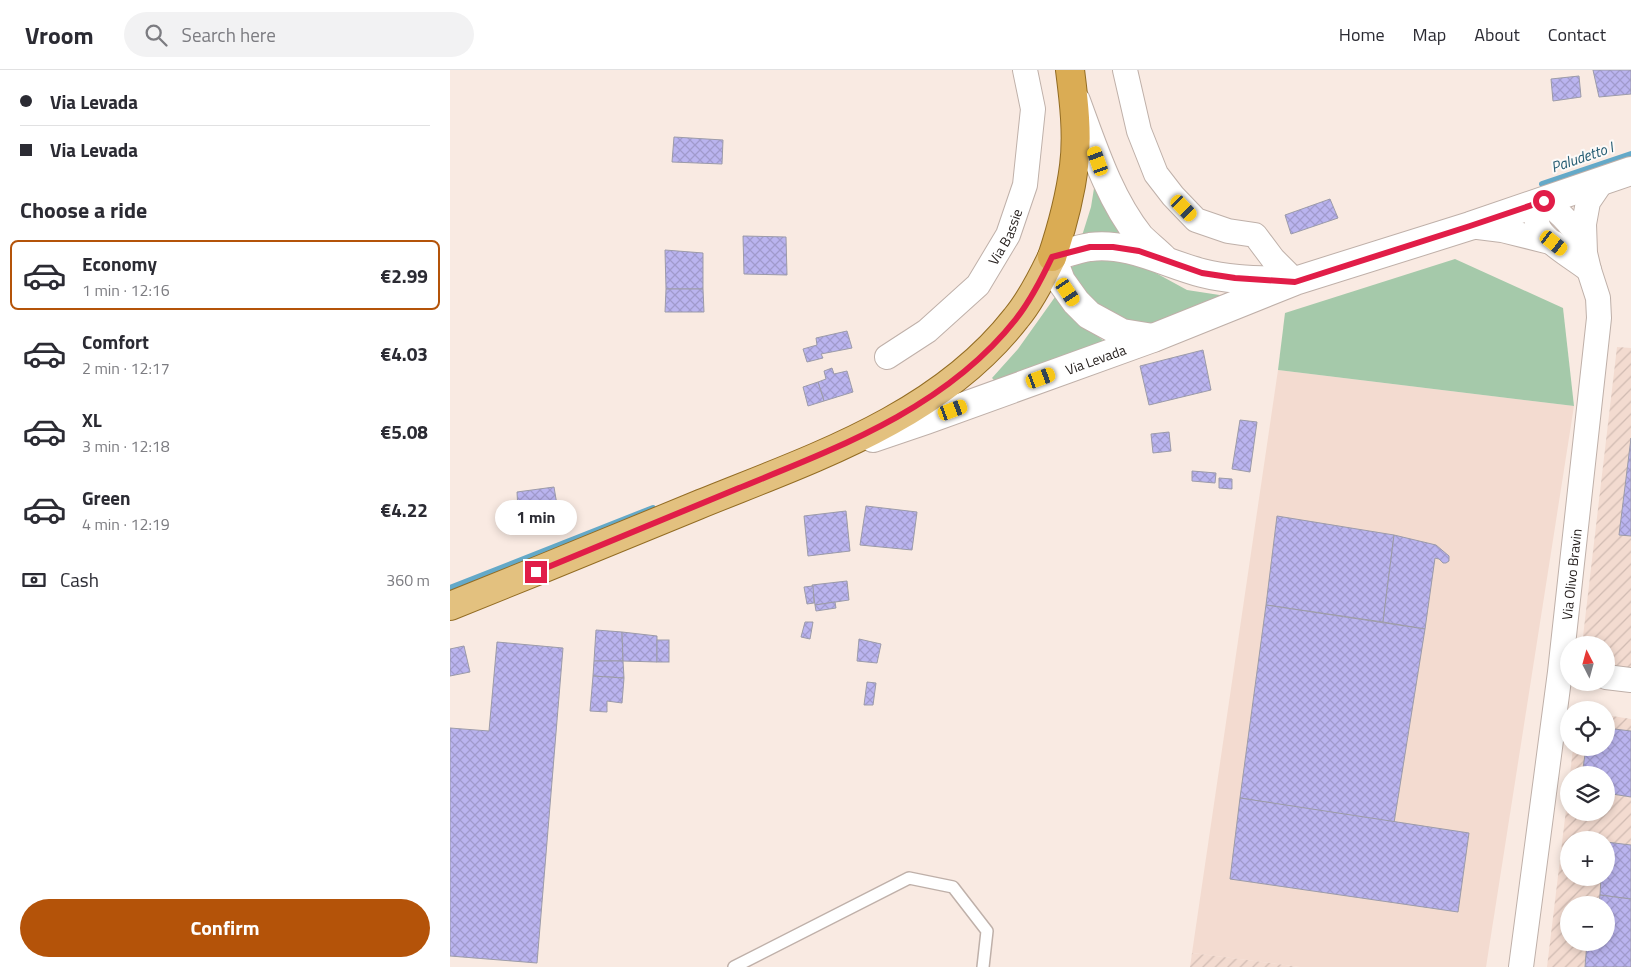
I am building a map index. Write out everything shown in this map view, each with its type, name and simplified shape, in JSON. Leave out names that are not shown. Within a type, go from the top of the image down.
[{"type":"highway","points":[[1052,257],[1064,219],[1074,165],[1075,132],[1071,80]]},
{"type":"main road","name":"Via Levada","points":[[1071,80],[1098,161],[1127,219],[1142,238],[1168,262]]},
{"type":"main road","name":"Via Levada","points":[[450,606],[822,455],[926,420],[1153,338],[1295,282],[1470,226],[1631,171]]},
{"type":"main road","name":"Via Levada","points":[[1153,338],[1122,333],[1089,315],[1076,302],[1061,281],[1052,257],[1090,247],[1113,247],[1139,251],[1202,273],[1235,278],[1295,282]]},
{"type":"main road","points":[[822,455],[899,417],[938,392],[972,365],[1000,338],[1017,317],[1038,286],[1052,257]]},
{"type":"street","name":"Via Bassie","points":[[888,357],[927,331],[978,284],[1008,235],[1025,185],[1033,109],[1024,70]]},
{"type":"street","points":[[1125,70],[1139,131],[1156,174],[1173,196],[1196,220],[1228,231],[1255,235],[1273,259],[1295,282]]},
{"type":"street","points":[[1587,261],[1584,224],[1588,202],[1602,180]]},
{"type":"street","points":[[1540,202],[1568,222],[1579,236],[1587,261],[1554,243],[1540,230],[1536,218],[1540,202]]},
{"type":"street","points":[[1470,226],[1502,230],[1554,243]]},
{"type":"street","name":"Via Olivo Bravin","points":[[1568,636],[1599,318],[1598,298],[1587,261]]},
{"type":"street","points":[[1615,678],[1631,680]]},
{"type":"street","name":"Via Olivo Bravin","points":[[1521,967],[1561,691]]},
{"type":"lane","points":[[734,967],[909,878],[952,887],[987,930],[983,967]]},
{"type":"shaded area","points":[[1617,347],[1631,348],[1631,669],[1615,667],[1615,636],[1583,636]]},
{"type":"shaded area","points":[[1278,370],[1574,406],[1486,967],[1300,967],[1192,953]]},
{"type":"shaded area","points":[[1615,716],[1631,719],[1631,967],[1547,967],[1560,859],[1560,886],[1615,886],[1615,831],[1563,831],[1565,821],[1615,821],[1615,766],[1571,766],[1572,756],[1615,756]]},
{"type":"shaded area","points":[[1192,953],[1300,967],[1190,967]]},
{"type":"green space","points":[[1095,182],[1123,238],[1081,239],[1091,207]]},
{"type":"green space","points":[[1090,259],[1115,259],[1143,266],[1187,290],[1226,296],[1162,326],[1119,323],[1084,297],[1069,268]]},
{"type":"green space","points":[[1455,259],[1563,308],[1574,406],[1278,370],[1285,313]]},
{"type":"green space","points":[[1055,297],[1072,316],[1105,342],[995,381],[992,378],[1018,349]]},
{"type":"building","points":[[1593,70],[1631,70],[1631,94],[1599,97]]},
{"type":"building","points":[[1579,76],[1581,97],[1553,101],[1551,79]]},
{"type":"building","points":[[674,137],[723,140],[722,164],[672,162]]},
{"type":"building","points":[[1330,199],[1338,218],[1291,234],[1285,215]]},
{"type":"building","points":[[743,236],[786,237],[787,275],[744,274]]},
{"type":"building","points":[[665,250],[703,253],[703,289],[666,289]]},
{"type":"building","points":[[666,289],[703,289],[704,312],[665,312]]},
{"type":"building","points":[[847,331],[852,348],[821,354],[823,358],[807,362],[803,349],[817,345],[816,338]]},
{"type":"building","points":[[1203,350],[1211,390],[1149,405],[1140,366]]},
{"type":"building","points":[[832,368],[834,374],[847,371],[853,392],[824,401],[818,382],[826,379],[824,371]]},
{"type":"building","points":[[818,382],[824,401],[808,406],[803,387]]},
{"type":"building","points":[[1240,420],[1257,422],[1250,472],[1232,469]]},
{"type":"building","points":[[1169,432],[1171,451],[1153,453],[1151,434]]},
{"type":"building","points":[[1631,438],[1631,536],[1619,535]]},
{"type":"building","points":[[1192,471],[1216,473],[1215,483],[1192,481]]},
{"type":"building","points":[[1219,478],[1232,479],[1232,489],[1219,488]]},
{"type":"building","points":[[554,487],[557,505],[518,510],[517,492]]},
{"type":"building","points":[[866,506],[917,512],[912,550],[860,545]]},
{"type":"building","points":[[846,511],[850,551],[808,556],[804,516]]},
{"type":"building","points":[[1277,516],[1394,535],[1383,622],[1266,605]]},
{"type":"building","points":[[1394,535],[1436,545],[1449,556],[1449,561],[1446,563],[1435,558],[1425,629],[1383,622]]},
{"type":"building","points":[[847,581],[849,600],[815,605],[812,585]]},
{"type":"building","points":[[813,586],[814,603],[807,604],[804,587]]},
{"type":"building","points":[[835,602],[836,608],[816,611],[815,605]]},
{"type":"building","points":[[1266,605],[1425,629],[1394,823],[1240,798]]},
{"type":"building","points":[[805,622],[813,622],[810,639],[801,637]]},
{"type":"building","points":[[596,630],[622,632],[623,661],[594,661]]},
{"type":"building","points":[[622,632],[657,636],[657,662],[623,661]]},
{"type":"building","points":[[859,639],[881,644],[877,663],[857,661]]},
{"type":"building","points":[[657,640],[669,640],[669,662],[657,662]]},
{"type":"building","points":[[497,642],[563,648],[537,963],[450,956],[450,728],[489,731]]},
{"type":"building","points":[[464,646],[470,672],[450,676],[450,649]]},
{"type":"building","points":[[594,661],[623,661],[624,678],[593,676]]},
{"type":"building","points":[[593,676],[624,678],[622,703],[607,701],[607,712],[590,711]]},
{"type":"building","points":[[867,682],[876,683],[873,705],[864,705]]},
{"type":"building","points":[[1615,729],[1631,731],[1631,797],[1615,794],[1615,766],[1583,766],[1585,756],[1615,756]]},
{"type":"building","points":[[1240,798],[1469,833],[1458,912],[1230,879]]},
{"type":"building","points":[[1615,843],[1631,845],[1631,899],[1600,895],[1601,886],[1615,886]]},
{"type":"building","points":[[1615,897],[1631,899],[1631,967],[1585,967],[1586,951],[1615,951]]},
{"type":"waterway","name":"Paludetto I","points":[[1542,184],[1631,154]]},
{"type":"waterway","name":"Paludetto I","points":[[450,588],[653,508]]},
{"type":"route","points":[[536,572],[822,455],[899,417],[938,392],[972,365],[1000,338],[1038,286],[1052,257],[1090,247],[1113,247],[1139,251],[1202,273],[1235,278],[1295,282],[1544,201]]}]
